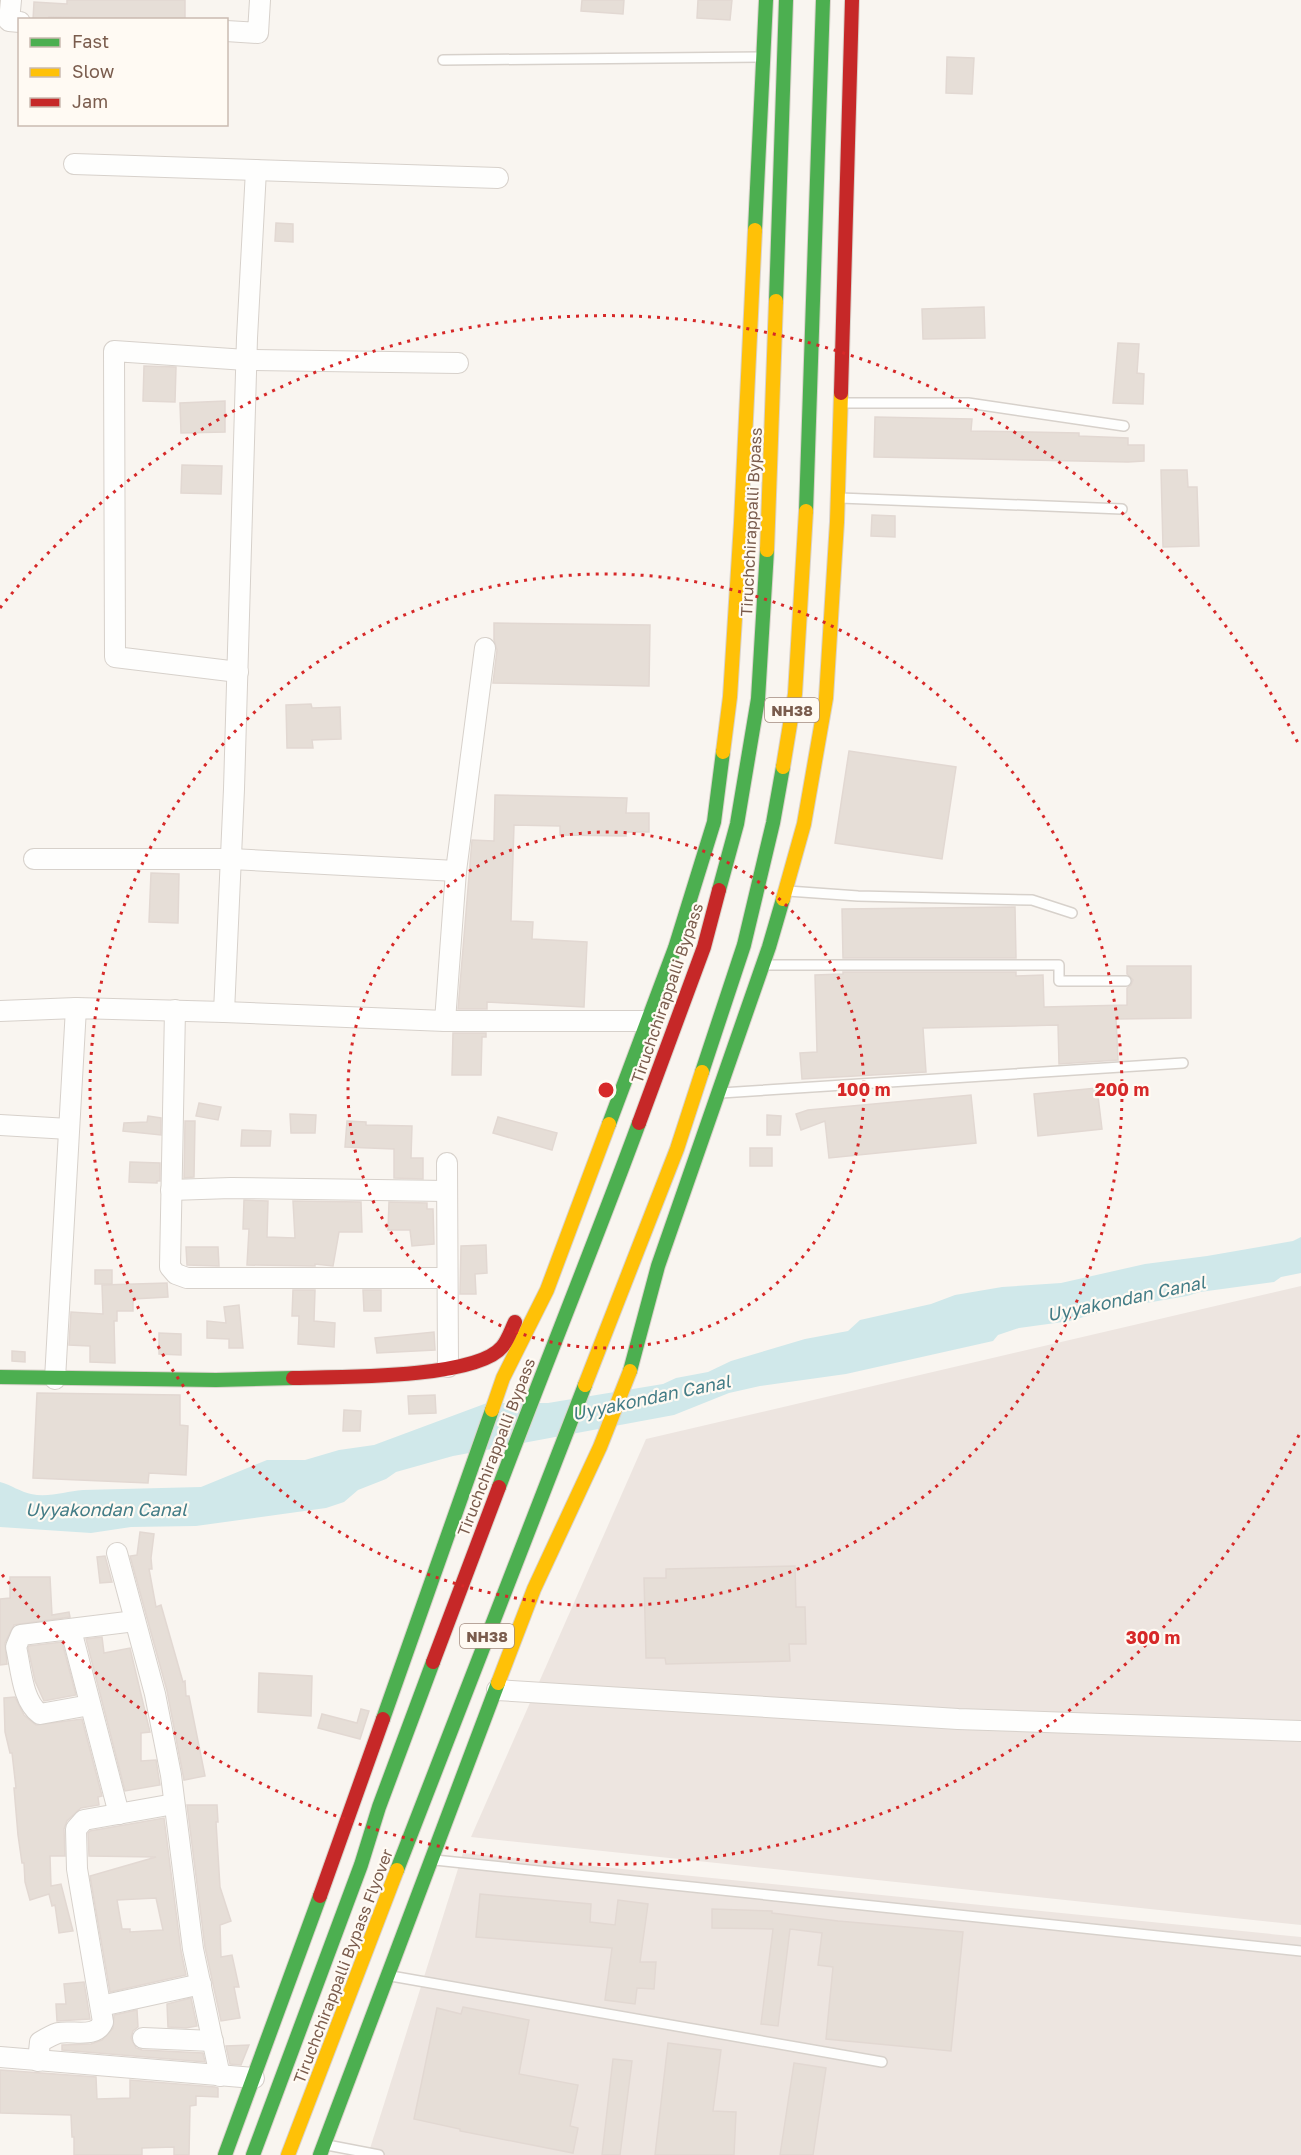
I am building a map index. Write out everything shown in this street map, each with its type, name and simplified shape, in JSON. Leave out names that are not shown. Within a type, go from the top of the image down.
[{"type":"main road","points":[[225,2155],[354,1803],[503,1378],[548,1290],[675,948],[714,822],[730,697],[741,523],[766,0]]},
{"type":"main road","name":"Tiruchchirappalli Bypass","points":[[379,1807],[541,1375],[593,1247],[700,957],[737,824],[758,699],[769,524],[786,0]]},
{"type":"main road","name":"Tiruchchirappalli Bypass Flyover","points":[[288,2155],[677,1149],[744,945],[773,823],[795,694],[804,539],[823,0]]},
{"type":"main road","points":[[322,2150],[534,1589],[600,1447],[629,1376],[658,1266],[763,965],[804,824],[826,698],[838,498],[852,0]]},
{"type":"main road","points":[[0,1377],[216,1380],[401,1376],[477,1362],[502,1348],[540,1274],[568,1233]]},
{"type":"main road","points":[[354,1803],[379,1807]]},
{"type":"main road","name":"Tiruchchirappalli Bypass Flyover","points":[[253,2155],[361,1865],[379,1807]]},
{"type":"street","points":[[11,0],[9,21],[18,22]]},
{"type":"street","points":[[228,32],[258,33],[260,0]]},
{"type":"street","points":[[74,164],[498,178]]},
{"type":"street","points":[[224,1012],[238,672],[246,360],[256,170]]},
{"type":"street","points":[[238,672],[115,657],[114,351],[246,360],[458,363]]},
{"type":"street","points":[[445,1021],[456,871],[485,648]]},
{"type":"street","points":[[34,859],[231,859],[456,871]]},
{"type":"street","points":[[0,1011],[76,1008],[445,1021],[647,1021]]},
{"type":"street","points":[[55,1379],[76,1008]]},
{"type":"street","points":[[175,1010],[170,1267],[176,1274],[186,1278],[447,1278]]},
{"type":"street","points":[[0,1125],[69,1129]]},
{"type":"street","points":[[447,1163],[448,1367]]},
{"type":"street","points":[[171,1190],[231,1188],[447,1191]]},
{"type":"street","points":[[117,1553],[155,1694],[174,1804],[193,1949],[220,2076]]},
{"type":"street","points":[[90,1705],[40,1714],[33,1709],[16,1647],[21,1635],[135,1621]]},
{"type":"street","points":[[71,1630],[119,1814]]},
{"type":"street","points":[[497,1690],[958,1719],[1301,1731]]},
{"type":"street","points":[[38,2061],[40,2042],[56,2033],[94,2032],[100,2029],[103,2022],[77,1869],[76,1829],[84,1820],[174,1804]]},
{"type":"street","points":[[100,2007],[201,1984]]},
{"type":"street","points":[[143,2038],[213,2041]]},
{"type":"street","points":[[0,2057],[254,2078]]},
{"type":"lane","points":[[443,60],[765,57]]},
{"type":"lane","points":[[840,403],[968,403],[1124,426]]},
{"type":"lane","points":[[838,498],[1122,509]]},
{"type":"lane","points":[[785,890],[858,896],[1032,900],[1072,913]]},
{"type":"lane","points":[[763,965],[1059,965],[1059,981],[1126,981]]},
{"type":"lane","points":[[718,1093],[1183,1063]]},
{"type":"lane","points":[[432,1860],[1301,1951]]},
{"type":"lane","points":[[388,1976],[882,2062]]},
{"type":"lane","points":[[322,2150],[379,2155]]},
{"type":"shaded area","points":[[1301,1286],[1301,1925],[471,1837],[646,1439]]},
{"type":"shaded area","points":[[463,1853],[1301,1937],[1301,2155],[368,2155]]},
{"type":"water","name":"Uyyakondan Canal","points":[[1301,1237],[1301,1273],[1281,1277],[1274,1282],[1200,1292],[1111,1309],[1070,1321],[1019,1328],[998,1335],[993,1341],[846,1374],[760,1386],[729,1393],[674,1415],[453,1456],[396,1472],[386,1479],[358,1490],[344,1502],[326,1508],[196,1526],[131,1527],[91,1533],[0,1527],[0,1482],[38,1495],[83,1490],[201,1487],[267,1460],[305,1460],[339,1450],[374,1445],[487,1403],[548,1403],[663,1384],[676,1378],[708,1372],[731,1361],[805,1339],[848,1331],[860,1320],[931,1304],[955,1295],[1002,1287],[1061,1283],[1145,1264],[1207,1256],[1293,1241]]},
{"type":"building","points":[[67,0],[185,0],[185,18],[33,18],[34,2],[67,4]]},
{"type":"building","points":[[582,0],[624,0],[623,14],[581,11]]},
{"type":"building","points":[[698,0],[732,0],[730,20],[697,18]]},
{"type":"building","points":[[947,57],[974,58],[972,94],[946,93]]},
{"type":"building","points":[[276,223],[293,224],[293,242],[275,241]]},
{"type":"building","points":[[984,307],[985,338],[923,339],[922,309]]},
{"type":"building","points":[[1118,343],[1139,344],[1137,373],[1144,374],[1143,404],[1113,403]]},
{"type":"building","points":[[144,366],[176,367],[175,402],[143,401]]},
{"type":"building","points":[[225,401],[225,432],[181,433],[180,403]]},
{"type":"building","points":[[875,417],[972,419],[971,431],[1079,433],[1079,436],[1128,438],[1128,445],[1144,445],[1144,461],[874,457]]},
{"type":"building","points":[[182,465],[222,466],[221,494],[181,493]]},
{"type":"building","points":[[1161,470],[1187,470],[1188,487],[1197,487],[1199,546],[1163,547]]},
{"type":"building","points":[[872,515],[895,516],[895,537],[871,536]]},
{"type":"building","points":[[494,623],[650,625],[649,686],[493,683],[497,650],[494,640]]},
{"type":"building","points":[[311,704],[312,708],[340,707],[341,739],[312,740],[313,748],[287,748],[286,705]]},
{"type":"building","points":[[849,751],[956,767],[942,859],[835,843]]},
{"type":"building","points":[[495,795],[627,798],[626,813],[649,813],[649,832],[626,832],[626,836],[560,835],[560,826],[514,825],[511,921],[533,922],[532,939],[587,942],[584,1007],[487,1002],[487,1009],[458,1009],[472,840],[494,841]]},
{"type":"building","points":[[151,873],[179,874],[178,923],[149,922]]},
{"type":"building","points":[[1015,907],[1016,958],[843,958],[842,909]]},
{"type":"building","points":[[1127,966],[1191,966],[1191,1018],[1116,1019],[1118,1060],[1059,1064],[1058,1025],[923,1028],[926,1072],[802,1079],[800,1053],[817,1052],[815,975],[843,974],[843,972],[1016,972],[1016,976],[1043,975],[1044,1007],[1127,1005],[1127,988],[1133,980],[1127,974]]},
{"type":"building","points":[[453,1033],[486,1033],[486,1037],[482,1037],[481,1075],[452,1075]]},
{"type":"building","points":[[1097,1088],[1102,1129],[1038,1136],[1034,1094]]},
{"type":"building","points":[[971,1095],[976,1143],[829,1158],[825,1121],[801,1130],[796,1114],[808,1110]]},
{"type":"building","points":[[199,1103],[221,1107],[218,1120],[196,1116]]},
{"type":"building","points":[[290,1114],[316,1115],[315,1133],[291,1133]]},
{"type":"building","points":[[767,1115],[781,1116],[780,1135],[767,1135]]},
{"type":"building","points":[[148,1116],[161,1118],[161,1135],[123,1131],[124,1123],[147,1122]]},
{"type":"building","points":[[498,1117],[557,1133],[552,1150],[493,1133]]},
{"type":"building","points":[[185,1121],[195,1121],[194,1177],[184,1178]]},
{"type":"building","points":[[347,1121],[366,1122],[366,1125],[412,1126],[411,1158],[423,1158],[423,1179],[394,1178],[394,1149],[345,1147]]},
{"type":"building","points":[[242,1130],[271,1131],[270,1146],[241,1146]]},
{"type":"building","points":[[750,1148],[772,1148],[772,1166],[750,1166]]},
{"type":"building","points":[[130,1162],[160,1163],[160,1181],[157,1183],[129,1182]]},
{"type":"building","points":[[244,1200],[268,1201],[267,1237],[295,1238],[293,1201],[361,1202],[362,1232],[339,1232],[333,1266],[247,1265],[249,1229],[243,1229]]},
{"type":"building","points":[[389,1202],[427,1203],[427,1209],[433,1209],[434,1244],[412,1246],[410,1230],[388,1230]]},
{"type":"building","points":[[486,1245],[487,1273],[475,1274],[476,1294],[460,1294],[461,1246]]},
{"type":"building","points":[[186,1247],[218,1247],[219,1266],[187,1265]]},
{"type":"building","points":[[95,1270],[112,1270],[112,1284],[95,1284]]},
{"type":"building","points":[[167,1283],[168,1297],[133,1299],[133,1311],[117,1311],[117,1321],[114,1321],[115,1363],[90,1362],[90,1346],[69,1345],[71,1312],[103,1314],[102,1285]]},
{"type":"building","points":[[293,1290],[315,1290],[314,1321],[335,1323],[334,1347],[298,1344],[299,1316],[292,1316]]},
{"type":"building","points":[[363,1290],[381,1290],[381,1311],[364,1311]]},
{"type":"building","points":[[239,1305],[243,1348],[229,1348],[229,1339],[207,1338],[207,1321],[226,1323],[224,1307]]},
{"type":"building","points":[[434,1332],[435,1350],[377,1353],[375,1338]]},
{"type":"building","points":[[159,1333],[181,1334],[181,1355],[159,1354]]},
{"type":"building","points":[[12,1351],[25,1352],[25,1362],[12,1361]]},
{"type":"building","points":[[37,1393],[180,1395],[180,1425],[188,1426],[186,1475],[149,1473],[148,1483],[33,1478]]},
{"type":"building","points":[[435,1395],[436,1413],[409,1414],[408,1396]]},
{"type":"building","points":[[344,1410],[361,1411],[360,1431],[343,1431]]},
{"type":"building","points":[[140,1532],[154,1534],[152,1569],[149,1569],[156,1607],[161,1605],[183,1682],[185,1681],[186,1696],[189,1696],[205,1776],[184,1780],[167,1691],[130,1556],[137,1555]]},
{"type":"building","points":[[105,1556],[112,1582],[100,1583],[97,1557]]},
{"type":"building","points":[[795,1566],[796,1607],[805,1607],[806,1644],[789,1644],[790,1661],[666,1664],[665,1658],[646,1658],[644,1578],[666,1578],[666,1569]]},
{"type":"building","points":[[10,1577],[50,1577],[52,1615],[69,1612],[70,1617],[14,1625],[5,1643],[7,1664],[0,1665],[0,1599],[10,1598]]},
{"type":"building","points":[[102,1637],[104,1653],[130,1648],[150,1732],[141,1733],[141,1761],[156,1760],[160,1785],[125,1791],[86,1639]]},
{"type":"building","points":[[62,1642],[76,1695],[44,1701],[35,1681],[28,1648]]},
{"type":"building","points":[[259,1673],[312,1676],[311,1716],[258,1712]]},
{"type":"building","points":[[15,1697],[24,1715],[36,1725],[82,1719],[102,1796],[98,1797],[99,1805],[81,1808],[67,1821],[64,1829],[65,1856],[50,1856],[51,1886],[61,1884],[73,1931],[59,1933],[55,1905],[52,1906],[49,1894],[30,1900],[25,1882],[24,1863],[22,1863],[18,1835],[12,1753],[10,1753],[5,1732],[4,1698]]},
{"type":"building","points":[[361,1709],[369,1711],[360,1739],[318,1728],[322,1714],[357,1723]]},
{"type":"building","points":[[187,1805],[217,1805],[220,1887],[231,1921],[220,1925],[221,1957],[232,1955],[239,1987],[234,1987],[240,2018],[221,2021],[205,1947]]},
{"type":"building","points":[[164,1818],[186,1975],[110,1992],[90,1876],[156,1857],[89,1856],[88,1833]],"holes":[[[156,1898],[163,1930],[130,1932],[130,1929],[122,1929],[117,1900]]]},
{"type":"building","points":[[480,1894],[591,1904],[590,1922],[615,1925],[618,1900],[648,1904],[640,1962],[656,1962],[654,1989],[637,1988],[635,2004],[605,2000],[612,1948],[476,1937]]},
{"type":"building","points":[[712,1909],[772,1911],[772,1913],[838,1921],[963,1932],[951,2051],[826,2039],[833,1967],[818,1965],[822,1933],[790,1929],[778,2026],[761,2024],[773,1929],[712,1928]]},
{"type":"building","points":[[84,1982],[90,2019],[57,2021],[56,2004],[66,2004],[64,1984]]},
{"type":"building","points":[[191,1998],[197,2026],[168,2027],[167,2004]]},
{"type":"building","points":[[463,2007],[529,2020],[519,2074],[578,2085],[570,2126],[578,2128],[573,2153],[460,2131],[460,2129],[414,2119],[437,2008],[461,2014]]},
{"type":"building","points":[[137,2010],[138,2027],[133,2031],[131,2038],[136,2048],[203,2053],[205,2062],[62,2050],[62,2045],[91,2044],[102,2040],[113,2028],[114,2015]]},
{"type":"building","points":[[668,2043],[721,2050],[713,2111],[736,2112],[734,2155],[655,2155]]},
{"type":"building","points":[[249,2045],[241,2065],[230,2064],[226,2046]]},
{"type":"building","points":[[613,2059],[632,2061],[620,2155],[602,2155]]},
{"type":"building","points":[[794,2063],[826,2068],[813,2155],[780,2155]]},
{"type":"building","points":[[0,2070],[96,2077],[97,2099],[130,2098],[130,2080],[215,2087],[218,2088],[218,2097],[196,2096],[196,2105],[190,2106],[189,2155],[174,2155],[174,2147],[142,2148],[142,2155],[74,2155],[71,2115],[0,2113]]},
{"type":"traffic: fast","points":[[755,230],[766,0]]},
{"type":"traffic: fast","points":[[776,301],[786,0]]},
{"type":"traffic: fast","points":[[806,511],[823,0]]},
{"type":"traffic: fast","points":[[719,890],[737,824],[758,699],[767,550]]},
{"type":"traffic: fast","points":[[609,1124],[675,948],[714,822],[723,752]]},
{"type":"traffic: fast","points":[[702,1072],[744,945],[773,823],[783,767]]},
{"type":"traffic: fast","points":[[630,1371],[658,1266],[769,947],[783,899]]},
{"type":"traffic: fast","points":[[499,1487],[639,1123]]},
{"type":"traffic: fast","points":[[0,1377],[216,1380],[293,1378]]},
{"type":"traffic: fast","points":[[397,1870],[585,1385]]},
{"type":"traffic: fast","points":[[383,1719],[492,1410]]},
{"type":"traffic: fast","points":[[253,2155],[361,1865],[379,1807],[433,1662]]},
{"type":"traffic: fast","points":[[320,2155],[498,1683]]},
{"type":"traffic: fast","points":[[225,2155],[320,1896]]},
{"type":"traffic: slow","points":[[723,752],[730,697],[741,523],[755,230]]},
{"type":"traffic: slow","points":[[767,550],[776,301]]},
{"type":"traffic: slow","points":[[783,899],[804,824],[826,698],[837,522],[841,393]]},
{"type":"traffic: slow","points":[[783,767],[795,694],[806,511]]},
{"type":"traffic: slow","points":[[585,1385],[677,1149],[702,1072]]},
{"type":"traffic: slow","points":[[492,1410],[503,1378],[547,1290],[609,1124]]},
{"type":"traffic: slow","points":[[498,1683],[534,1589],[600,1447],[630,1371]]},
{"type":"traffic: slow","points":[[288,2155],[397,1870]]},
{"type":"traffic: jam","points":[[841,393],[852,0]]},
{"type":"traffic: jam","points":[[639,1123],[704,947],[719,890]]},
{"type":"traffic: jam","points":[[293,1378],[404,1374],[464,1365],[487,1357],[502,1347],[515,1322]]},
{"type":"traffic: jam","points":[[433,1662],[499,1487]]},
{"type":"traffic: jam","points":[[320,1896],[383,1719]]}]
